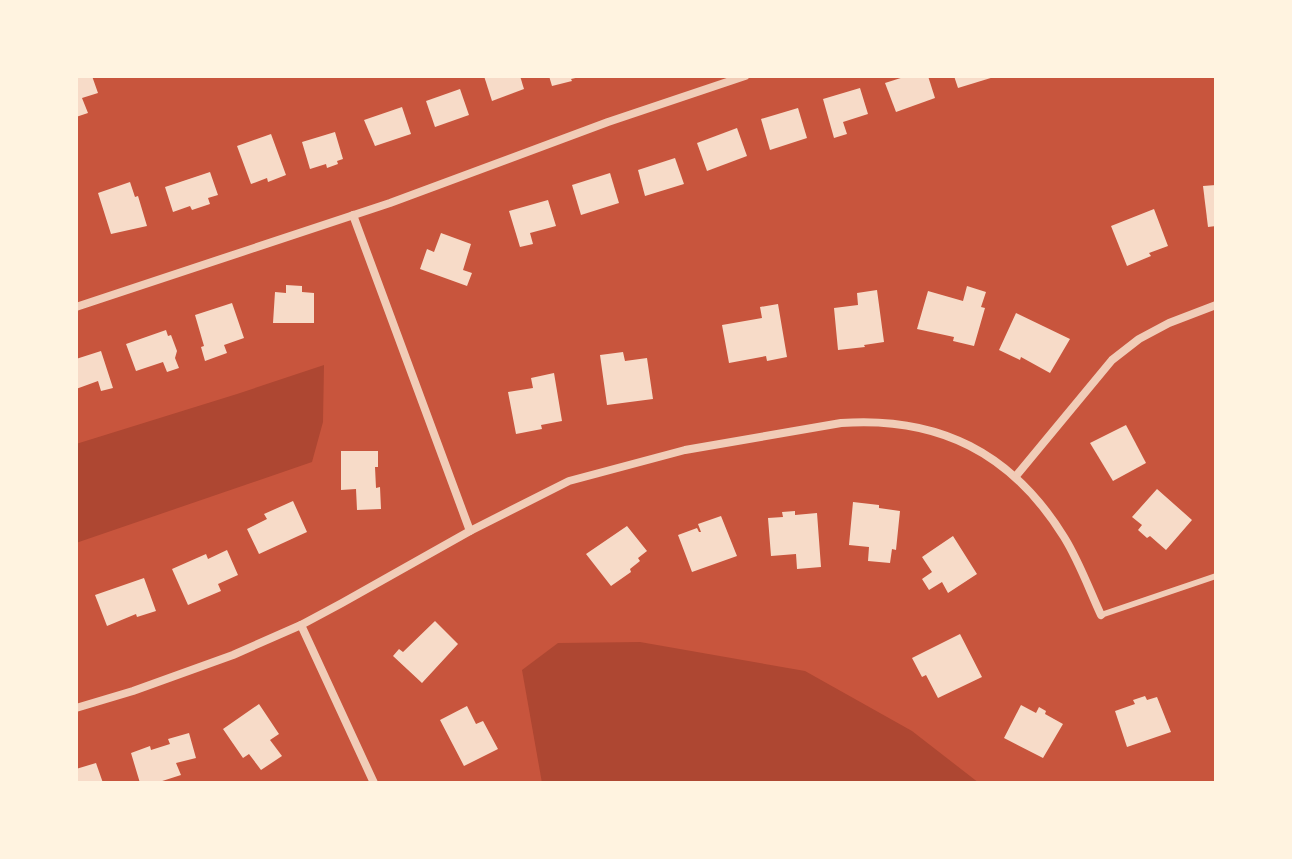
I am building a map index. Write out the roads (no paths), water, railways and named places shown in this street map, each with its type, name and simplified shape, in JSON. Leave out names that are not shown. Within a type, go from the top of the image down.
[{"type":"street","points":[[76,307],[353,215],[608,122],[745,76]]},
{"type":"street","points":[[353,215],[470,531]]},
{"type":"street","points":[[1016,476],[1112,360],[1139,339],[1169,323],[1216,305]]},
{"type":"street","points":[[76,708],[233,655],[301,625],[470,531],[569,481],[685,450],[862,421],[897,423],[931,430],[963,442],[994,459],[1016,476],[1042,505],[1065,539],[1101,615]]},
{"type":"street","points":[[301,625],[374,783]]},
{"type":"lane","points":[[1101,615],[1216,576]]}]
